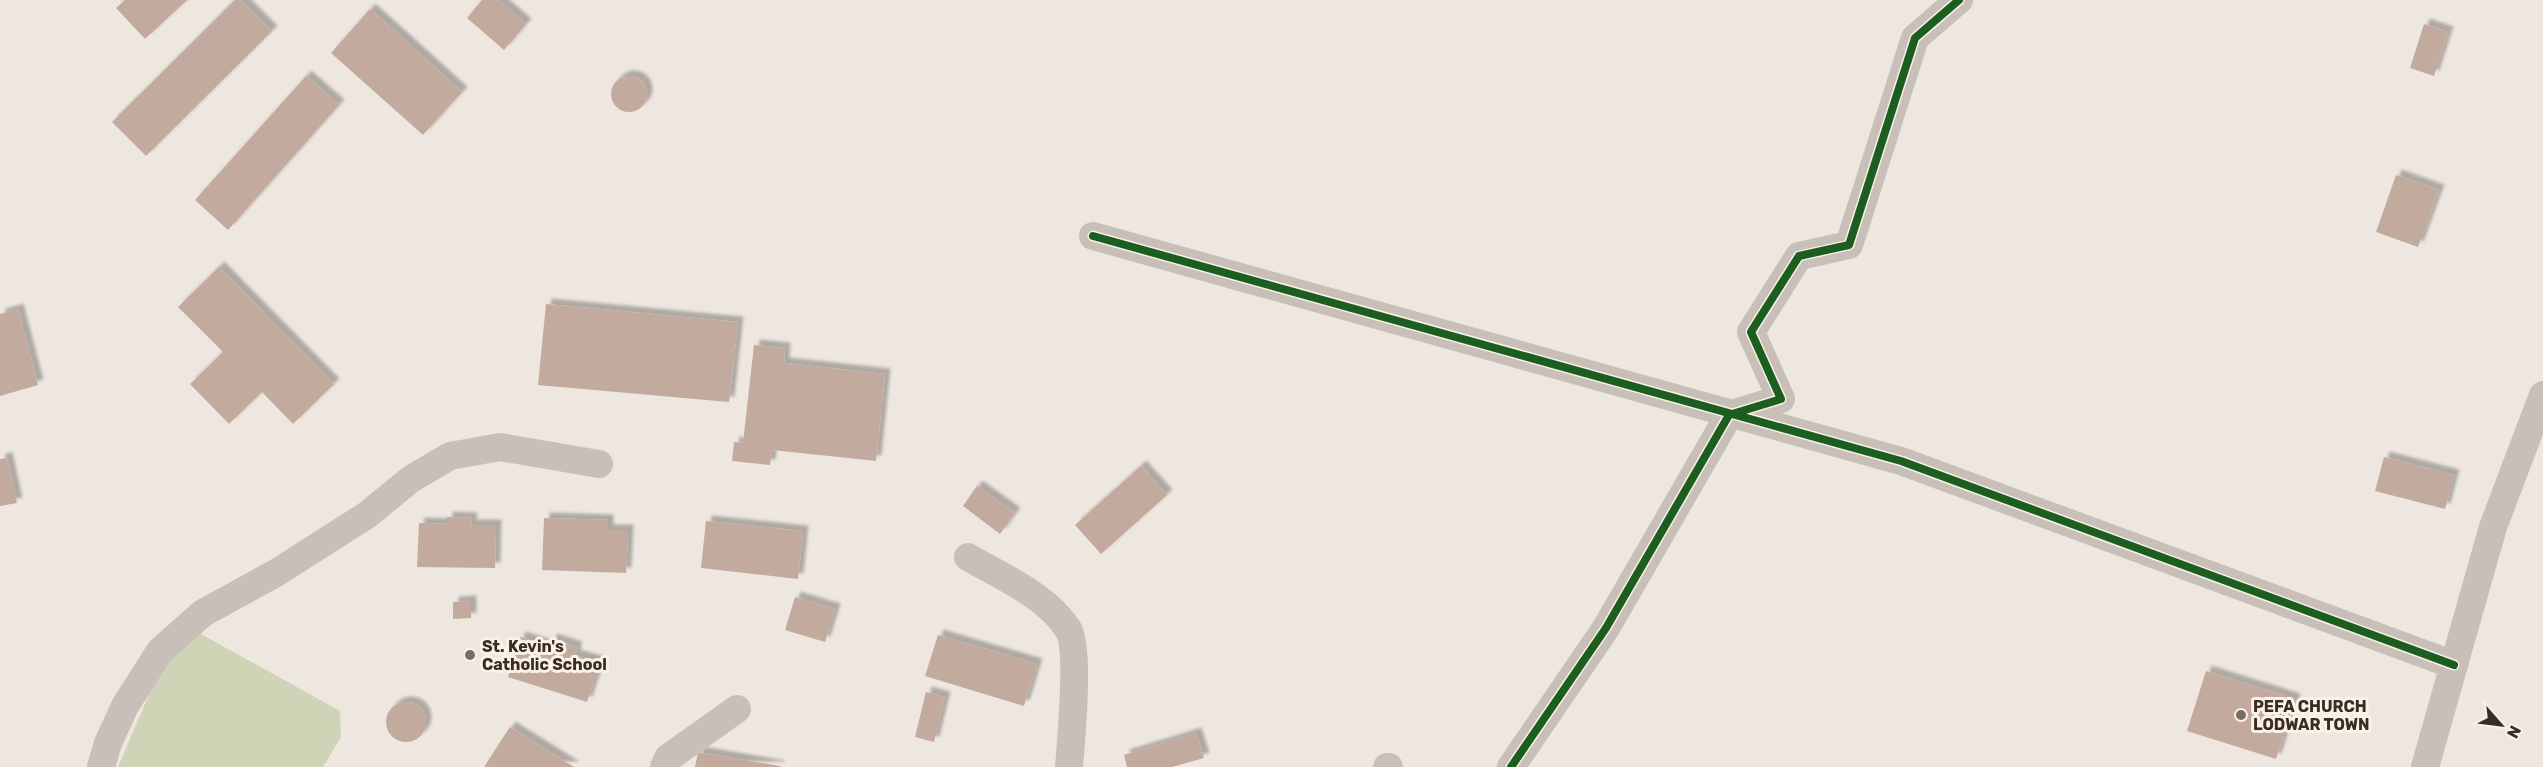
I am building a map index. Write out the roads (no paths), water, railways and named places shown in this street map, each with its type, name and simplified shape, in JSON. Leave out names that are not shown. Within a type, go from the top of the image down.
[{"type":"street","points":[[1511,767],[1606,628],[1729,415],[1781,399],[1751,332],[1799,256],[1849,245],[1915,38],[1959,0]]},
{"type":"street","points":[[1093,236],[1729,415],[1901,461],[2454,664]]},
{"type":"street","points":[[2425,767],[2493,526],[2543,395]]},
{"type":"street","points":[[101,767],[108,743],[125,706],[160,651],[203,613],[276,573],[358,521],[411,479],[450,456],[500,447],[599,464]]},
{"type":"street","points":[[968,557],[1048,605],[1070,631],[1074,672],[1070,767]]},
{"type":"street","points":[[664,767],[668,758],[738,709]]},
{"type":"place","name":"St. Kevin's Catholic School","points":[[470,655]]},
{"type":"place","name":"PEFA CHURCH LODWAR TOWN","points":[[2241,715]]}]
